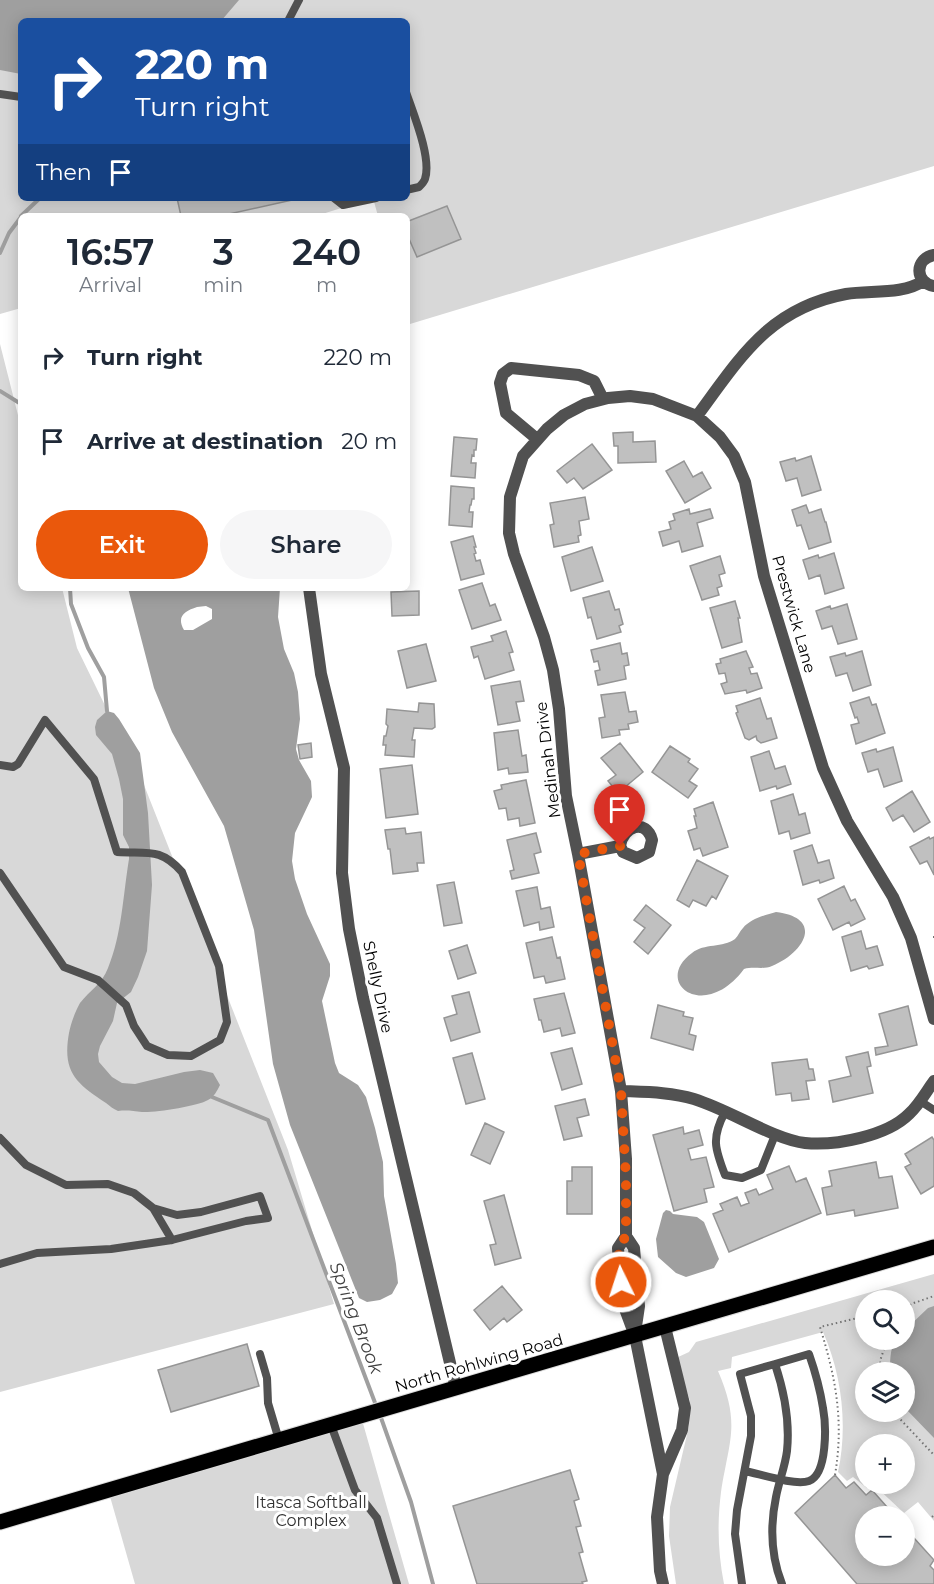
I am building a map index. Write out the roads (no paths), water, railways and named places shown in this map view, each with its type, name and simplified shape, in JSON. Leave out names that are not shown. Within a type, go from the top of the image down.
[{"type":"main road","name":"North Rohlwing Road","points":[[0,1522],[934,1247]]},
{"type":"street","points":[[697,416],[752,344],[787,316],[809,304],[827,299],[862,292],[911,288],[928,283],[920,272],[922,261],[934,255]]},
{"type":"street","points":[[537,439],[506,413],[500,383],[503,374],[511,368],[579,375],[594,381],[603,399]]},
{"type":"street","name":"Prestwick Lane","points":[[520,465],[523,456],[537,439],[564,415],[585,404],[630,396],[653,399],[697,416],[726,444],[746,482],[764,576],[823,768],[847,821],[893,897],[911,938],[934,1019]]},
{"type":"street","name":"Medinah Drive","points":[[520,465],[510,497],[509,533],[553,670],[559,710],[566,796],[621,1091],[626,1159],[626,1236],[634,1248],[639,1306],[635,1336],[663,1474]]},
{"type":"street","name":"Shelly Drive","points":[[309,591],[321,674],[344,768],[342,873],[349,929],[363,998],[456,1388]]},
{"type":"street","points":[[578,854],[620,846]]},
{"type":"street","points":[[621,1091],[692,1098],[775,1135],[804,1143],[821,1143],[872,1135],[897,1125],[920,1101],[934,1081]]},
{"type":"street","points":[[663,1584],[660,1571],[657,1517],[663,1474],[682,1430],[685,1408],[664,1327]]},
{"type":"lane","points":[[290,18],[299,0]]},
{"type":"lane","points":[[0,94],[18,96]]},
{"type":"lane","points":[[410,104],[423,145],[426,163],[425,179],[419,187],[410,189]]},
{"type":"lane","points":[[338,201],[343,205],[362,201]]},
{"type":"lane","points":[[0,765],[18,764],[45,720],[94,779],[117,852],[154,853],[171,860],[182,872],[219,966],[227,1022],[220,1040],[191,1056],[168,1055],[147,1046],[134,1026],[126,1005],[98,980],[64,967],[0,873]]},
{"type":"lane","points":[[920,1101],[934,1110]]},
{"type":"lane","points":[[725,1112],[719,1122],[715,1147],[725,1175],[742,1178],[761,1170],[775,1135]]},
{"type":"lane","points":[[0,1138],[26,1165],[66,1185],[108,1184],[134,1193],[153,1208],[172,1240]]},
{"type":"lane","points":[[0,1264],[37,1253],[111,1249],[172,1240],[246,1221],[268,1218],[260,1196],[201,1212],[177,1215],[153,1208]]},
{"type":"lane","points":[[260,1354],[267,1378],[268,1403],[279,1440]]},
{"type":"lane","points":[[742,1584],[735,1534],[737,1510],[751,1436],[751,1416],[740,1374],[809,1354],[824,1409],[823,1462],[816,1476],[809,1481],[798,1482],[745,1471]]},
{"type":"lane","points":[[775,1364],[788,1426],[787,1453],[776,1495],[772,1537],[774,1559],[782,1584]]},
{"type":"lane","points":[[332,1425],[355,1490],[377,1518],[397,1584]]},
{"type":"waterway","name":"Spring Brook","points":[[24,213],[37,201]]},
{"type":"waterway","name":"Spring Brook","points":[[0,253],[9,233],[18,221]]},
{"type":"waterway","name":"Spring Brook","points":[[0,391],[18,402]]},
{"type":"waterway","name":"Spring Brook","points":[[70,591],[71,604],[88,648],[104,677],[107,711]]},
{"type":"waterway","name":"Spring Brook","points":[[212,1097],[268,1120],[377,1408]]},
{"type":"waterway","name":"Spring Brook","points":[[380,1415],[411,1502],[433,1584]]},
{"type":"park label","name":"Itasca Softball Complex","points":[[311,1511]]}]
